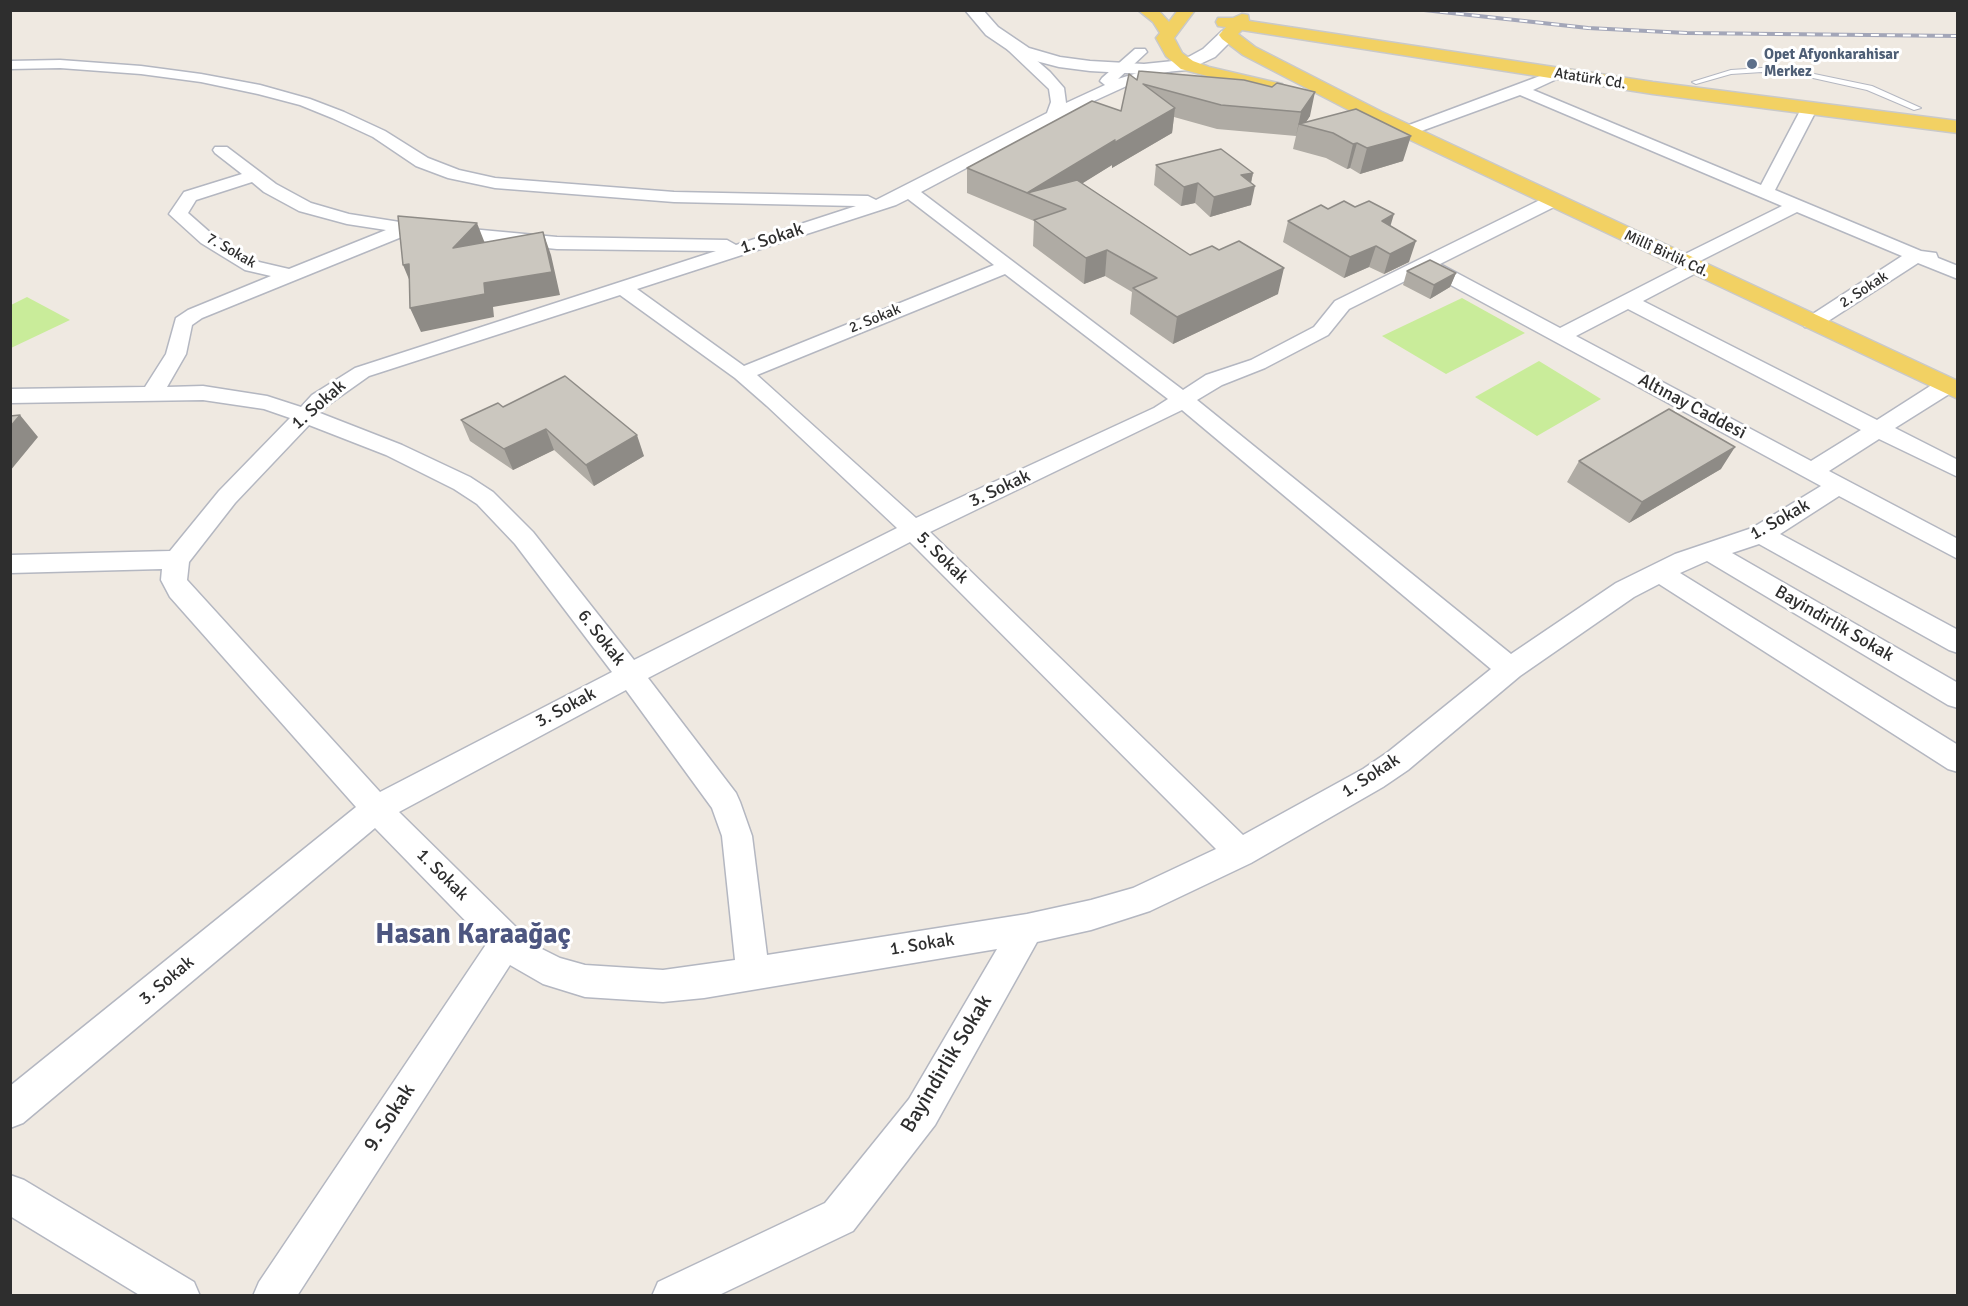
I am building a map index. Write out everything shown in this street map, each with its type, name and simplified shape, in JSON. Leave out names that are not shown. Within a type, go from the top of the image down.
[{"type":"main road","points":[[973,10],[992,31],[1013,47],[1034,56],[1059,62],[1166,68],[1187,65],[1209,53],[1211,18],[1166,36],[1133,66]]},
{"type":"main road","points":[[1146,10],[1159,19],[1175,56],[1187,65]]},
{"type":"main road","name":"Atatürk Cd.","points":[[1211,18],[1556,74],[1958,127]]},
{"type":"main road","name":"Millî Birlik Cd.","points":[[1211,18],[1248,51],[1375,116],[1952,389]]},
{"type":"main road","name":"Atatürk Cd.","points":[[1370,27],[1561,62],[1696,82],[1958,113]]},
{"type":"main road","points":[[1031,36],[1047,46],[1069,53],[1109,56],[1133,66]]},
{"type":"main road","name":"Millî Birlik Cd.","points":[[1187,65],[1222,76],[1324,99],[1375,116]]},
{"type":"street","points":[[1013,47],[1045,75],[1056,88],[1059,102],[1054,116]]},
{"type":"street","points":[[10,65],[60,64],[141,70],[201,78],[260,90],[304,102],[338,115],[379,134],[422,162],[454,174],[495,183],[674,197],[756,200],[900,196],[1008,266],[1183,400],[1510,669]]},
{"type":"street","name":"1. Sokak","points":[[1133,66],[1080,102],[900,196],[749,247],[373,367],[335,388],[305,415],[227,497],[177,560],[174,580],[179,590],[376,809],[507,941],[530,960],[555,973],[585,981],[663,986],[753,974],[1027,928],[1091,915],[1139,901],[1240,853],[1373,778],[1398,761],[1510,669],[1592,611],[1659,572],[1709,551],[1761,534],[1784,522],[1839,486]]},
{"type":"street","points":[[1407,131],[1520,90],[1556,74]]},
{"type":"street","points":[[1520,90],[1958,273]]},
{"type":"street","points":[[1766,192],[1809,109]]},
{"type":"street","points":[[221,150],[270,188],[305,207],[347,219],[406,228],[557,243],[749,247]]},
{"type":"street","name":"7. Sokak","points":[[254,176],[190,196],[178,214],[207,239],[252,266],[289,275]]},
{"type":"street","name":"3. Sokak","points":[[10,1110],[376,809],[630,675],[913,530],[1162,413],[1214,380],[1258,364],[1321,331],[1342,305],[1554,200]]},
{"type":"street","points":[[1560,336],[1628,301],[1688,264],[1798,205]]},
{"type":"street","points":[[152,393],[176,354],[183,322],[195,314],[406,228]]},
{"type":"street","points":[[1916,256],[1958,260]]},
{"type":"street","name":"2. Sokak","points":[[1812,322],[1916,256]]},
{"type":"street","name":"Altınay Caddesi","points":[[1426,264],[1958,550]]},
{"type":"street","name":"2. Sokak","points":[[742,374],[1008,266]]},
{"type":"street","name":"5. Sokak","points":[[622,287],[742,374],[913,530],[1240,853]]},
{"type":"street","points":[[1628,301],[1958,470]]},
{"type":"street","points":[[1812,471],[1952,389]]},
{"type":"street","name":"6. Sokak","points":[[10,396],[152,393],[227,395],[267,403],[305,415],[394,450],[462,483],[485,498],[524,538],[630,675],[716,789],[733,819],[753,974]]},
{"type":"street","points":[[1761,534],[1958,643]]},
{"type":"street","name":"Bayindirlik Sokak","points":[[1709,551],[1958,697]]},
{"type":"street","points":[[10,564],[177,560]]},
{"type":"street","points":[[1659,572],[1922,740],[1958,760]]},
{"type":"street","name":"Bayindirlik Sokak","points":[[672,1296],[839,1217],[922,1112],[1027,928]]},
{"type":"street","name":"9. Sokak","points":[[273,1296],[507,941]]},
{"type":"street","points":[[10,1194],[180,1296]]},
{"type":"green space","points":[[27,297],[70,320],[11,348],[11,305]]},
{"type":"green space","points":[[1462,298],[1525,333],[1446,374],[1382,336]]},
{"type":"green space","points":[[1539,361],[1601,399],[1537,436],[1475,397]]},
{"type":"building","points":[[1139,71],[1244,80],[1272,87],[1277,83],[1315,92],[1301,112],[1221,105],[1143,84],[1175,108],[1114,143],[1115,140],[1027,193],[967,168],[1092,101],[1121,111],[1129,74],[1137,80]]},
{"type":"building","points":[[1356,109],[1411,136],[1367,148],[1357,143],[1353,144],[1333,133],[1299,124]]},
{"type":"building","points":[[1221,149],[1253,173],[1241,175],[1255,186],[1214,197],[1198,183],[1184,187],[1156,165]]},
{"type":"building","points":[[1077,180],[1190,255],[1212,246],[1219,250],[1239,241],[1284,268],[1177,317],[1133,288],[1157,278],[1107,250],[1086,258],[1034,220],[1066,209],[1027,193]]},
{"type":"building","points":[[1344,201],[1355,207],[1369,201],[1394,214],[1382,221],[1416,241],[1390,254],[1376,246],[1350,257],[1288,221],[1321,205],[1328,209]]},
{"type":"building","points":[[398,216],[477,223],[453,248],[543,232],[552,272],[484,283],[485,294],[410,308],[409,264],[403,265]]},
{"type":"building","points":[[1430,260],[1456,273],[1434,285],[1407,271]]},
{"type":"building","points":[[565,376],[637,435],[586,465],[546,429],[504,449],[461,420],[498,403],[503,407]]},
{"type":"building","points":[[1669,409],[1735,447],[1642,502],[1579,461]]},
{"type":"building","points":[[20,415],[10,427],[10,416]]},
{"type":"railway","points":[[1424,10],[1588,28],[1687,33],[1958,36]]},
{"type":"place","name":"Opet Afyonkarahisar Merkez","points":[[1752,64]]},
{"type":"district","name":"Hasan Karaağaç","points":[[473,936]]}]
